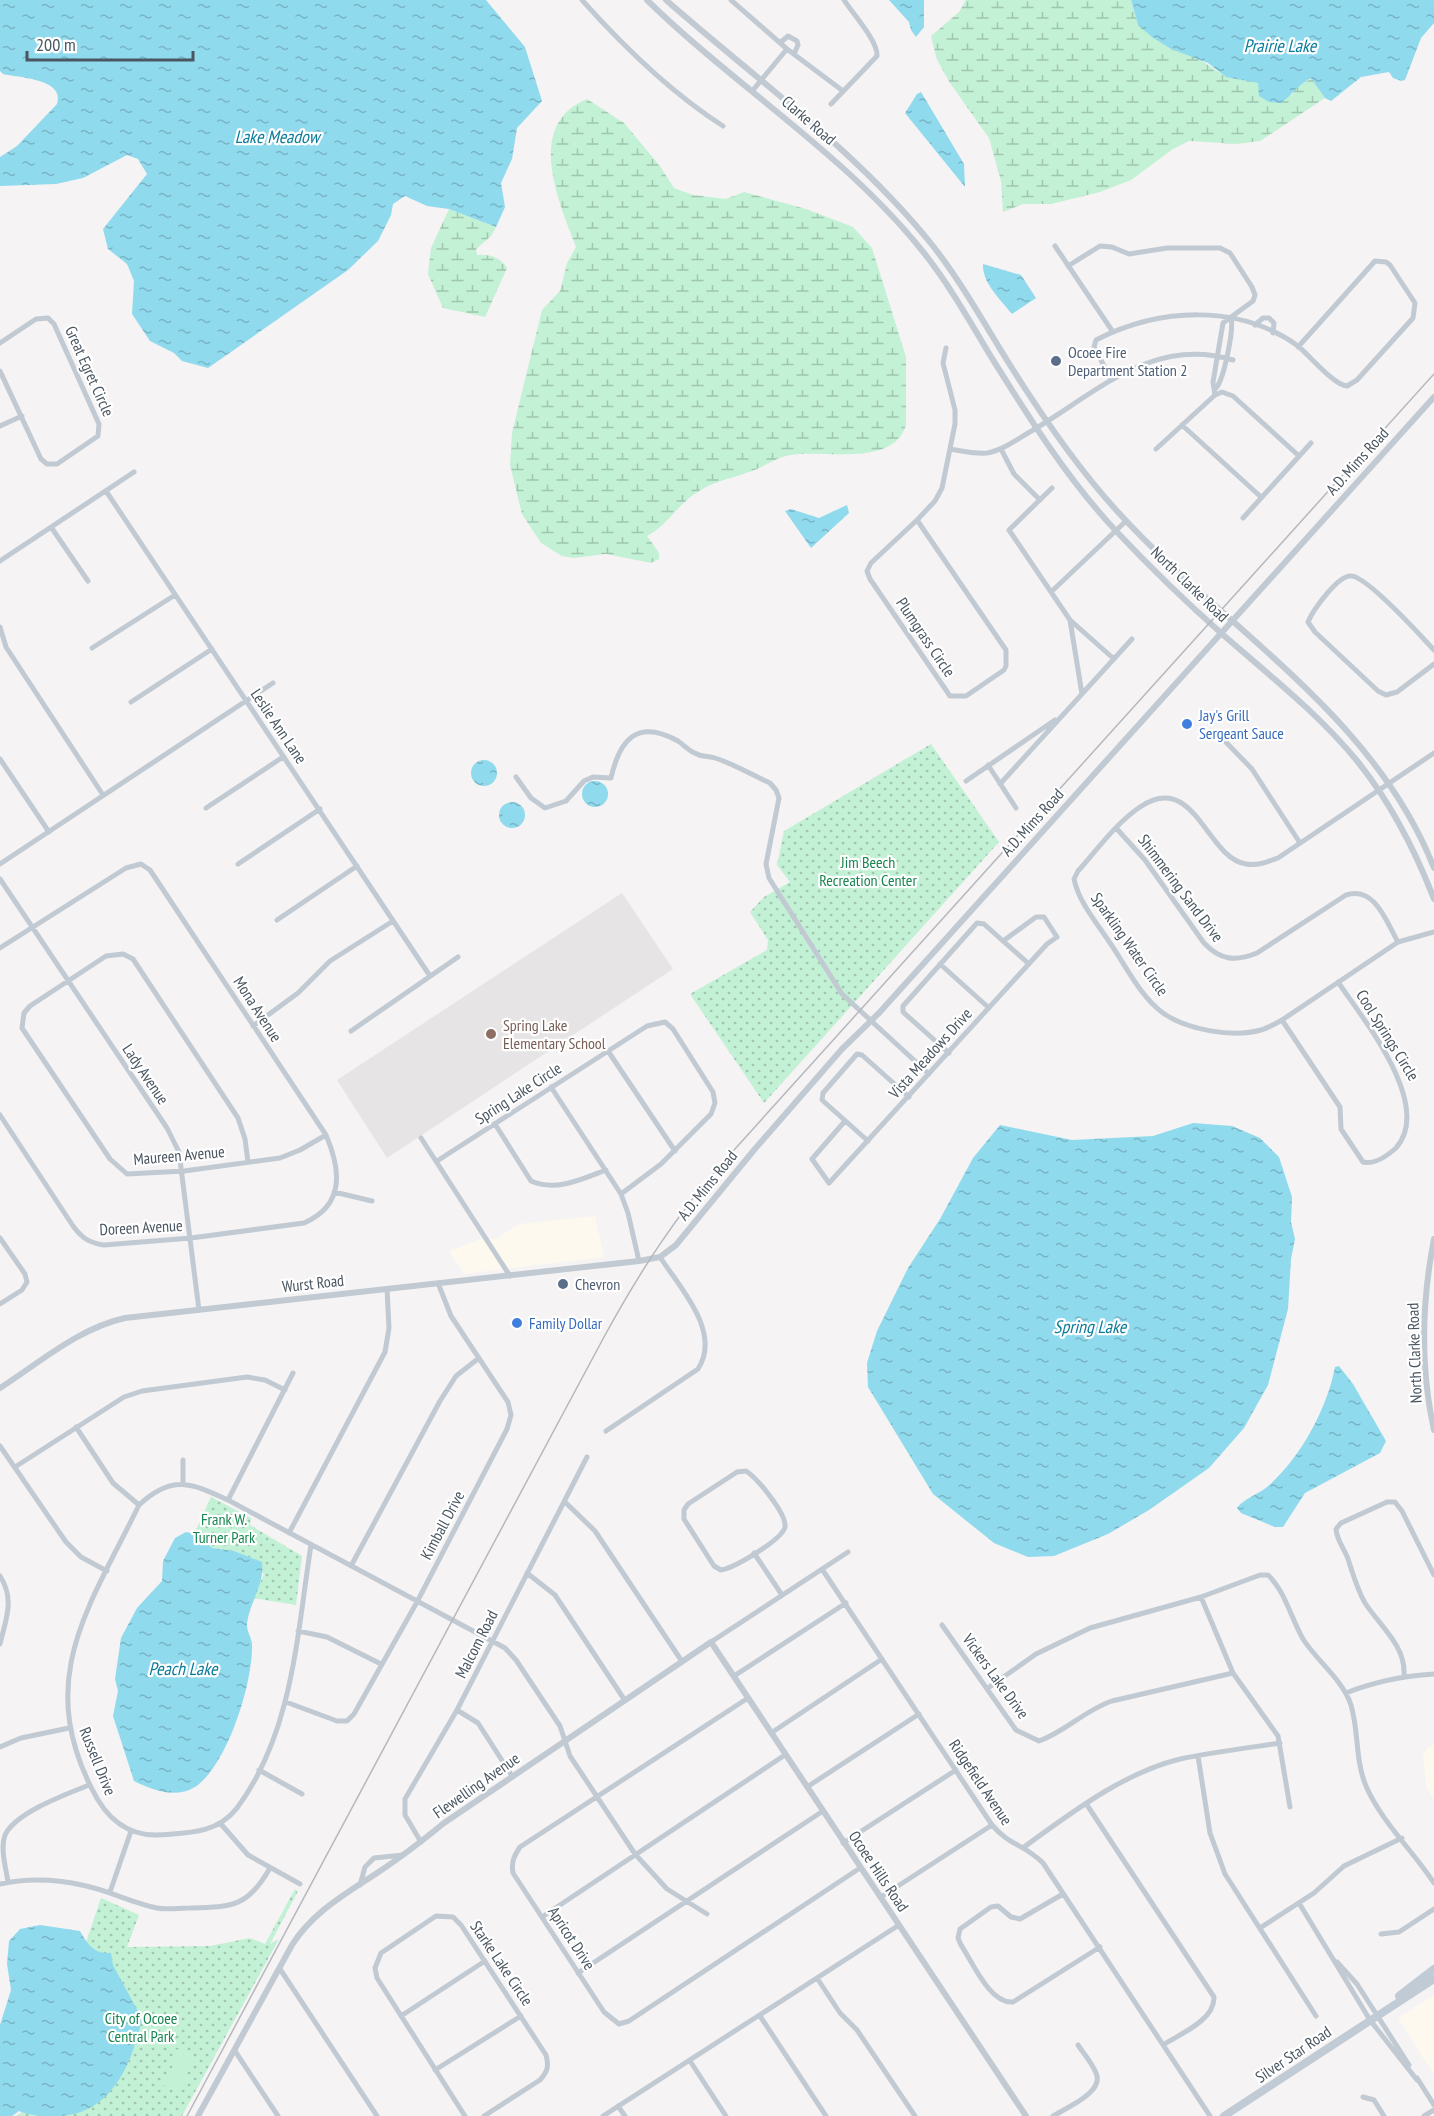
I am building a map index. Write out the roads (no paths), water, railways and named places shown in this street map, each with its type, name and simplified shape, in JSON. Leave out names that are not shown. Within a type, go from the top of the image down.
[{"type":"main road","name":"Silver Star Road","points":[[1373,2017],[1434,1969]]},
{"type":"main road","name":"Silver Star Road","points":[[1224,2116],[1434,1979]]},
{"type":"street","points":[[585,0],[662,80],[699,111],[723,126]]},
{"type":"street","name":"Clarke Road","points":[[647,0],[688,40],[753,90],[852,176],[920,248],[940,275]]},
{"type":"street","name":"Clarke Road","points":[[666,0],[848,154],[885,190],[934,248],[949,270]]},
{"type":"street","points":[[831,104],[878,56],[878,49],[844,0]]},
{"type":"street","points":[[734,1],[787,49],[843,91]]},
{"type":"street","points":[[780,43],[788,36],[792,37],[798,45],[794,54]]},
{"type":"street","points":[[753,90],[787,49]]},
{"type":"street","points":[[1055,246],[1113,332]]},
{"type":"street","points":[[1068,266],[1100,246],[1112,247],[1129,254],[1167,248],[1220,248],[1230,253],[1254,292],[1253,301],[1223,324],[1214,375],[1215,391]]},
{"type":"street","points":[[1111,379],[1094,343],[1113,332],[1141,322],[1192,314],[1231,318],[1274,333],[1298,346],[1338,383],[1347,386],[1352,384],[1413,318],[1415,303],[1390,265],[1386,262],[1375,261],[1298,346]]},
{"type":"street","name":"North Clarke Road","points":[[949,270],[1047,422],[1089,478],[1126,521],[1342,724],[1389,784],[1412,822],[1434,868]]},
{"type":"street","name":"North Clarke Road","points":[[940,275],[1070,476],[1116,531],[1221,633],[1310,710],[1359,762],[1404,831],[1434,899]]},
{"type":"street","name":"Great Egret Circle","points":[[0,343],[36,319],[48,318],[54,324],[99,424],[98,436],[52,466],[41,459],[0,371]]},
{"type":"street","points":[[1156,449],[1215,391],[1229,359],[1233,324],[1231,318]]},
{"type":"street","points":[[1255,325],[1263,318],[1269,318],[1274,323],[1274,333]]},
{"type":"street","name":"Plumgrass Circle","points":[[917,520],[1006,650],[1004,670],[966,696],[950,696],[870,579],[867,571],[871,563],[935,501],[942,488],[955,410],[943,363],[946,348]]},
{"type":"street","points":[[950,448],[974,453],[1000,449],[1038,428],[1111,379],[1137,366],[1161,358],[1196,354],[1229,359]]},
{"type":"street","points":[[1214,375],[1222,376]]},
{"type":"street","points":[[1215,391],[1233,396],[1299,456]]},
{"type":"street","name":"A.D. Mims Road","points":[[648,1260],[660,1257],[676,1245],[746,1158],[1434,397]]},
{"type":"street","points":[[0,426],[22,416]]},
{"type":"street","points":[[1182,425],[1261,497]]},
{"type":"street","points":[[1243,518],[1311,443]]},
{"type":"street","points":[[1000,449],[1014,474],[1040,500]]},
{"type":"street","points":[[0,561],[134,472]]},
{"type":"street","points":[[1052,488],[1009,530],[1070,620],[1114,659]]},
{"type":"street","name":"Leslie Ann Lane","points":[[106,491],[430,976]]},
{"type":"street","points":[[1051,592],[1126,521]]},
{"type":"street","points":[[51,527],[88,580]]},
{"type":"street","points":[[1434,650],[1380,596],[1359,578],[1350,575],[1342,579],[1313,610],[1308,622],[1315,632],[1378,691],[1386,695],[1397,692],[1434,664]]},
{"type":"street","points":[[92,648],[175,595]]},
{"type":"street","points":[[1070,620],[1082,694]]},
{"type":"street","points":[[0,627],[6,647],[103,795]]},
{"type":"street","points":[[1000,784],[1132,639]]},
{"type":"street","points":[[131,702],[212,650]]},
{"type":"street","points":[[0,864],[273,683]]},
{"type":"street","points":[[966,781],[1064,714]]},
{"type":"street","points":[[516,777],[537,804],[545,808],[553,807],[566,801],[584,781],[592,777],[612,778],[616,758],[623,745],[635,734],[648,730],[678,742],[698,755],[717,759],[770,783],[779,798],[766,864],[769,879],[842,994],[929,1074]]},
{"type":"street","points":[[1218,734],[1252,769],[1300,843]]},
{"type":"street","name":"Sparkling Water Circle","points":[[1434,753],[1278,858],[1260,864],[1246,864],[1231,859],[1220,848],[1199,817],[1187,806],[1173,800],[1156,800],[1140,807],[1117,829],[1078,871],[1074,879],[1080,898],[1144,993],[1163,1013],[1187,1024],[1218,1031],[1245,1033],[1262,1030],[1282,1020],[1398,942],[1434,932]]},
{"type":"street","points":[[207,808],[283,757]]},
{"type":"street","points":[[0,759],[49,831]]},
{"type":"street","points":[[988,765],[1016,808]]},
{"type":"street","points":[[238,864],[320,809]]},
{"type":"street","name":"Shimmering Sand Drive","points":[[1117,829],[1134,845],[1215,955],[1243,959],[1257,953],[1346,895],[1356,892],[1367,895],[1375,901],[1398,942]]},
{"type":"street","name":"Mona Avenue","points":[[31,927],[126,868],[141,864],[150,870],[326,1135],[335,1158],[338,1177],[334,1192]]},
{"type":"street","points":[[277,920],[357,866]]},
{"type":"street","name":"Lady Avenue","points":[[0,879],[167,1128],[179,1152],[184,1171],[199,1310]]},
{"type":"street","name":"Vista Meadows Drive","points":[[845,1121],[812,1159],[829,1183],[1047,944],[1058,938],[1044,917],[1036,917],[1004,941]]},
{"type":"street","points":[[253,1026],[298,993],[330,961],[393,921]]},
{"type":"street","points":[[949,1053],[903,1012],[903,1006],[940,964],[977,923],[984,924],[1029,964]]},
{"type":"street","points":[[0,948],[31,927]]},
{"type":"street","points":[[68,981],[106,956],[123,954],[133,959],[238,1118],[245,1139],[248,1162]]},
{"type":"street","points":[[351,1031],[458,957]]},
{"type":"street","points":[[940,964],[989,1008]]},
{"type":"street","name":"Maureen Avenue","points":[[68,981],[30,1006],[24,1013],[22,1028],[119,1169],[127,1174],[184,1171],[280,1158],[326,1135]]},
{"type":"street","name":"Cool Springs Circle","points":[[1282,1020],[1340,1107],[1341,1129],[1344,1136],[1363,1162],[1376,1162],[1394,1149],[1404,1136],[1409,1112],[1407,1089],[1338,982]]},
{"type":"street","name":"Spring Lake Circle","points":[[437,1161],[608,1051],[656,1022],[665,1023],[673,1029],[713,1092],[715,1103],[711,1114],[675,1151],[621,1194]]},
{"type":"street","points":[[608,1051],[675,1151]]},
{"type":"street","points":[[868,1141],[822,1100],[823,1093],[857,1054],[862,1055],[909,1097]]},
{"type":"street","points":[[551,1087],[621,1194],[628,1213],[639,1261]]},
{"type":"street","name":"Doreen Avenue","points":[[0,1115],[82,1237],[104,1245],[191,1238],[304,1223],[320,1216],[334,1192]]},
{"type":"street","points":[[495,1124],[531,1181],[541,1185],[568,1184],[606,1170]]},
{"type":"street","points":[[421,1138],[510,1276]]},
{"type":"street","points":[[334,1192],[372,1201]]},
{"type":"street","points":[[0,1238],[25,1274],[27,1282],[22,1290],[0,1304]]},
{"type":"street","name":"North Clarke Road","points":[[1434,1239],[1425,1302],[1424,1335],[1434,1430]]},
{"type":"street","points":[[606,1431],[698,1369],[705,1358],[707,1340],[696,1313],[660,1257]]},
{"type":"street","name":"Wurst Road","points":[[0,1388],[106,1322],[648,1260]]},
{"type":"street","name":"Kimball Drive","points":[[286,1702],[337,1721],[347,1721],[354,1714],[417,1602],[507,1429],[511,1415],[508,1402],[451,1316],[438,1283]]},
{"type":"street","points":[[289,1533],[385,1352],[389,1328],[387,1289]]},
{"type":"street","points":[[351,1566],[440,1401],[456,1376],[479,1358]]},
{"type":"street","points":[[228,1500],[293,1373]]},
{"type":"street","points":[[15,1467],[124,1397],[142,1391],[247,1377],[265,1380],[285,1390]]},
{"type":"street","points":[[76,1428],[113,1483],[139,1505]]},
{"type":"street","points":[[0,1446],[66,1542],[81,1557],[107,1571]]},
{"type":"street","name":"Malcom Road","points":[[422,1842],[405,1815],[405,1799],[457,1710],[588,1457]]},
{"type":"street","points":[[183,1460],[183,1483],[195,1485],[228,1500],[505,1648],[516,1660],[560,1726],[570,1756],[653,1878],[707,1914]]},
{"type":"street","points":[[746,1471],[754,1476],[784,1517],[785,1527],[780,1535],[754,1554],[730,1569],[721,1570],[714,1566],[684,1520],[684,1510],[688,1504],[737,1472],[746,1471]]},
{"type":"street","name":"Russell Drive","points":[[131,1832],[109,1815],[89,1785],[69,1728],[66,1701],[67,1672],[73,1647],[139,1505],[152,1493],[167,1486],[183,1483]]},
{"type":"street","points":[[565,1502],[595,1531],[681,1660]]},
{"type":"street","points":[[1404,1676],[1404,1664],[1400,1651],[1365,1603],[1347,1557],[1336,1539],[1336,1529],[1341,1523],[1387,1502],[1395,1503],[1402,1511],[1432,1564],[1434,1574]]},
{"type":"street","points":[[110,1892],[131,1832],[152,1835],[197,1833],[220,1822],[236,1809],[259,1770],[277,1734],[286,1702],[311,1545]]},
{"type":"street","name":"Flewelling Avenue","points":[[198,2116],[304,1927],[319,1912],[681,1660],[848,1552]]},
{"type":"street","points":[[754,1554],[782,1595]]},
{"type":"street","name":"Ridgefield Avenue","points":[[822,1569],[992,1825],[1011,1844],[1024,1847],[1042,1863],[1100,1947],[1210,2116]]},
{"type":"street","points":[[527,1572],[555,1595],[624,1699]]},
{"type":"street","points":[[988,1688],[1036,1654],[1090,1628],[1201,1597],[1260,1575],[1268,1575],[1276,1582],[1303,1639],[1346,1693],[1351,1708],[1359,1765],[1367,1788],[1378,1808],[1434,1884]]},
{"type":"street","points":[[0,1576],[8,1594],[10,1607],[0,1644]]},
{"type":"street","points":[[1201,1597],[1233,1673],[1266,1716],[1280,1743],[1290,1807]]},
{"type":"street","points":[[734,1676],[846,1603]]},
{"type":"street","name":"Vickers Lake Drive","points":[[942,1625],[1016,1730],[1039,1741],[1098,1706],[1112,1701],[1233,1673]]},
{"type":"street","points":[[298,1631],[327,1637],[381,1664]]},
{"type":"street","name":"Ocoee Hills Road","points":[[711,1642],[1026,2116]]},
{"type":"street","points":[[771,1733],[882,1659]]},
{"type":"street","points":[[1346,1693],[1376,1681],[1434,1674]]},
{"type":"street","name":"Apricot Drive","points":[[748,1698],[520,1847],[514,1854],[511,1865],[513,1873],[578,1973],[609,2018],[619,2024],[629,2021],[860,1868]]},
{"type":"street","points":[[457,1710],[478,1723],[512,1776]]},
{"type":"street","points":[[807,1787],[919,1714]]},
{"type":"street","points":[[0,1746],[21,1738],[69,1728]]},
{"type":"street","points":[[1024,1847],[1118,1784],[1143,1772],[1198,1756],[1280,1743]]},
{"type":"street","points":[[542,1917],[785,1755]]},
{"type":"street","points":[[1198,1756],[1210,1833],[1225,1874],[1316,2016]]},
{"type":"street","points":[[259,1770],[302,1794]]},
{"type":"street","points":[[843,1843],[956,1770]]},
{"type":"street","points":[[8,1882],[2,1848],[5,1835],[15,1823],[47,1803],[89,1785]]},
{"type":"street","points":[[1087,1805],[1214,1997],[1214,2006],[1210,2014],[1163,2045]]},
{"type":"street","points":[[578,1973],[823,1811]]},
{"type":"street","points":[[220,1822],[248,1855],[300,1884]]},
{"type":"street","points":[[881,1898],[992,1825]]},
{"type":"street","points":[[1260,1928],[1299,1903],[1344,1866],[1402,1838]]},
{"type":"street","points":[[360,1885],[365,1867],[374,1858],[404,1855]]},
{"type":"street","points":[[0,1884],[26,1878],[55,1881],[110,1892],[159,1909],[220,1907],[243,1900],[258,1889],[270,1868]]},
{"type":"street","points":[[1063,1894],[1020,1919],[1011,1917],[998,1906],[991,1907],[960,1929],[958,1938],[995,1996],[1004,2002],[1013,2002],[1100,1947]]},
{"type":"street","points":[[1299,1903],[1332,1956],[1434,2104]]},
{"type":"street","points":[[1381,1934],[1399,1932],[1434,1909]]},
{"type":"street","name":"Starke Lake Circle","points":[[465,2116],[377,1978],[378,1958],[381,1953],[436,1916],[453,1917],[461,1925],[546,2055],[547,2071],[540,2080],[484,2116]]},
{"type":"street","points":[[603,2116],[899,1925]]},
{"type":"street","points":[[1332,1956],[1357,1984],[1373,2017]]},
{"type":"street","points":[[401,2016],[485,1961]]},
{"type":"street","points":[[280,1969],[377,2116]]},
{"type":"street","points":[[817,1978],[840,2013],[857,2030],[915,2116]]},
{"type":"street","points":[[435,2070],[521,2016]]},
{"type":"street","points":[[760,2016],[826,2116]]},
{"type":"street","points":[[1053,2116],[1093,2090],[1098,2083],[1097,2075],[1078,2045]]},
{"type":"street","points":[[235,2050],[278,2116]]},
{"type":"street","points":[[690,2061],[726,2116]]},
{"type":"street","points":[[1363,2097],[1374,2100],[1384,2116]]},
{"type":"street","points":[[618,2106],[625,2116]]},
{"type":"street","points":[[1424,2116],[1434,2110]]},
{"type":"water","name":"Lake Meadow","points":[[0,0],[486,0],[525,47],[542,101],[517,128],[512,159],[501,183],[505,207],[496,227],[449,209],[427,206],[405,196],[393,204],[391,215],[378,241],[348,270],[208,368],[182,361],[174,353],[150,341],[132,314],[134,281],[127,264],[108,249],[103,229],[147,174],[138,159],[127,155],[83,178],[56,184],[0,186],[0,157],[17,146],[57,104],[58,96],[54,89],[40,81],[3,74],[0,71]]},
{"type":"water","points":[[889,0],[924,0],[924,27],[916,37],[909,22]]},
{"type":"water","name":"Prairie Lake","points":[[1131,0],[1434,0],[1434,23],[1421,38],[1405,80],[1393,78],[1389,72],[1361,77],[1331,101],[1325,98],[1311,78],[1281,103],[1269,102],[1259,96],[1258,83],[1226,77],[1208,63],[1171,49],[1152,37],[1138,25]]},
{"type":"water","points":[[921,92],[964,164],[965,187],[905,113],[917,94]]},
{"type":"water","points":[[983,264],[1021,275],[1036,298],[1012,314],[989,284]]},
{"type":"water","points":[[847,505],[849,513],[811,548],[785,511],[791,509],[819,518]]},
{"type":"water","points":[[484,760],[493,764],[497,773],[493,782],[484,786],[475,782],[471,773],[475,764]]},
{"type":"water","points":[[595,781],[604,785],[608,794],[604,803],[595,807],[586,803],[582,794],[586,785]]},
{"type":"water","points":[[512,802],[521,806],[525,815],[521,824],[512,828],[503,824],[499,815],[503,806]]},
{"type":"water","name":"Spring Lake","points":[[1193,1123],[1232,1126],[1260,1138],[1279,1157],[1292,1197],[1291,1222],[1295,1239],[1291,1259],[1288,1309],[1268,1385],[1244,1428],[1209,1468],[1149,1510],[1108,1534],[1054,1556],[1028,1557],[994,1543],[933,1494],[868,1387],[867,1363],[877,1331],[908,1268],[940,1219],[973,1158],[1000,1125],[1072,1140],[1153,1136]]},
{"type":"water","points":[[1339,1366],[1353,1384],[1386,1441],[1380,1453],[1305,1493],[1283,1527],[1275,1527],[1241,1513],[1237,1508],[1279,1476],[1301,1448],[1326,1400],[1335,1367]]},
{"type":"water","name":"Peach Lake","points":[[186,1532],[199,1535],[212,1548],[234,1551],[262,1562],[262,1570],[247,1623],[252,1642],[251,1661],[236,1722],[218,1761],[207,1776],[187,1791],[172,1793],[156,1790],[134,1781],[113,1716],[118,1691],[115,1679],[121,1638],[137,1608],[162,1581],[163,1561],[175,1538]]},
{"type":"water","points":[[40,1925],[80,1931],[92,1948],[100,1952],[111,1953],[113,1965],[142,2019],[132,2054],[124,2070],[104,2098],[91,2107],[74,2114],[55,2116],[19,2111],[12,2116],[0,2116],[0,2025],[11,1990],[7,1964],[9,1941],[20,1929]]},
{"type":"railway","points":[[187,2116],[604,1337],[674,1223],[725,1160],[1434,374]]},
{"type":"place","name":"Ocoee Fire Department Station 2","points":[[1056,361]]},
{"type":"place","name":"Jay's Grill Sergeant Sauce","points":[[1187,724]]},
{"type":"place","name":"Spring Lake Elementary School","points":[[491,1034]]},
{"type":"place","name":"Chevron","points":[[563,1284]]},
{"type":"place","name":"Family Dollar","points":[[517,1323]]},
{"type":"park label","name":"Jim Beech Recreation Center","points":[[868,871]]},
{"type":"park label","name":"Frank W. Turner Park","points":[[224,1528]]},
{"type":"park label","name":"City of Ocoee Central Park","points":[[141,2027]]}]
